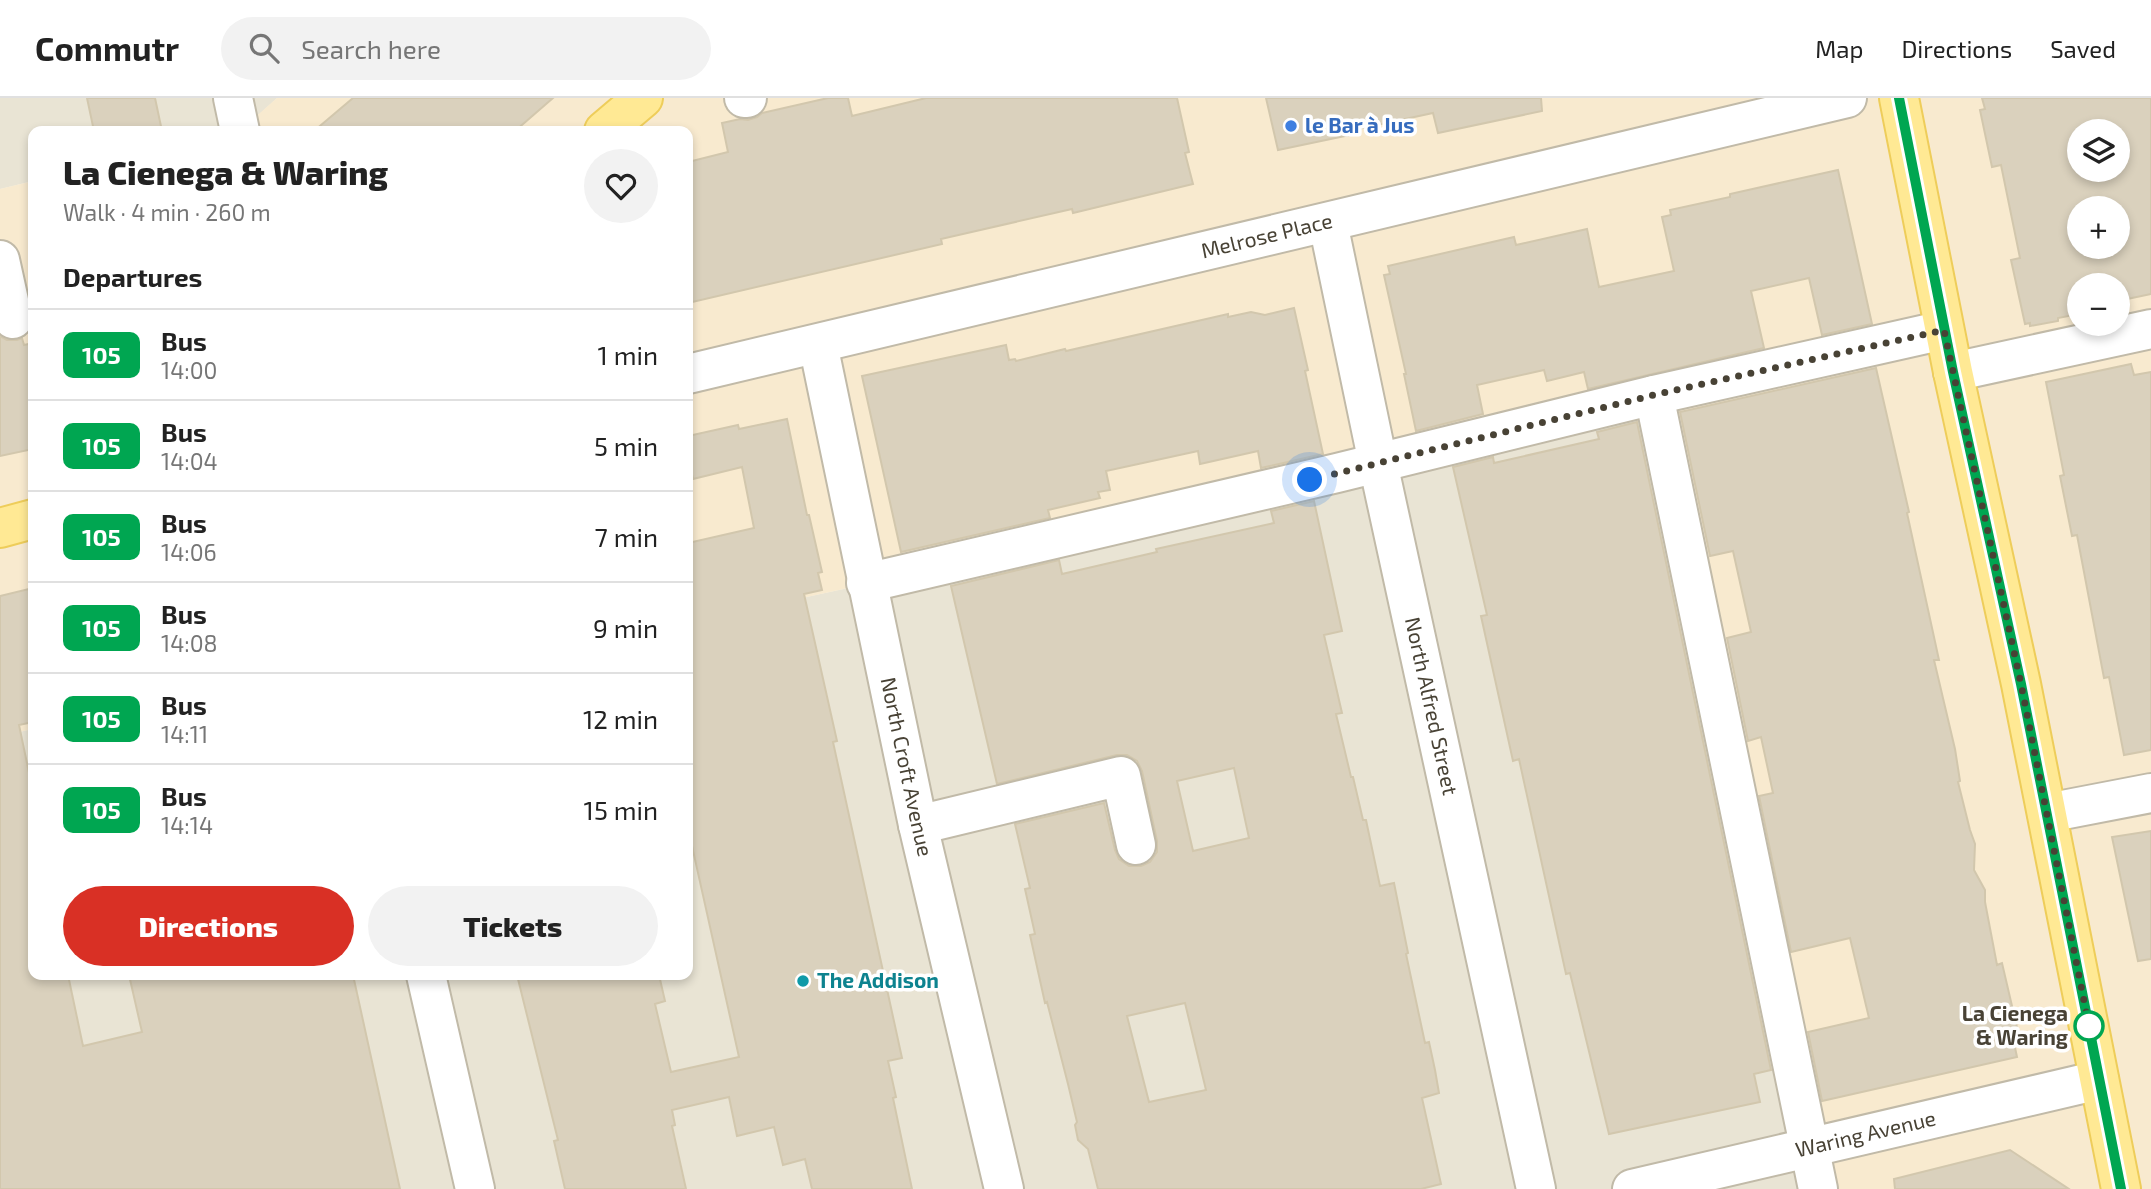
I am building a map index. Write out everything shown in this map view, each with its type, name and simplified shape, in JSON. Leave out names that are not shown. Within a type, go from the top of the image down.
[{"type":"main road","points":[[610,126],[643,98]]},
{"type":"main road","points":[[1899,98],[1944,330],[2021,684],[2121,1189]]},
{"type":"main road","points":[[0,528],[28,520]]},
{"type":"street","name":"Melrose Place","points":[[693,373],[1847,98]]},
{"type":"street","name":"North Alfred Street","points":[[1328,223],[1536,1189]]},
{"type":"street","points":[[0,260],[13,319]]},
{"type":"street","points":[[1953,372],[2151,329]]},
{"type":"street","points":[[866,583],[1654,395],[1944,330]]},
{"type":"street","name":"North Croft Avenue","points":[[818,344],[918,825],[1004,1189]]},
{"type":"street","points":[[1654,395],[1818,1189]]},
{"type":"street","points":[[918,825],[1121,776],[1136,845]]},
{"type":"street","points":[[2047,813],[2151,793]]},
{"type":"street","points":[[427,980],[475,1189]]},
{"type":"street","name":"Waring Avenue","points":[[1632,1189],[2099,1080]]},
{"type":"shaded area","points":[[0,98],[277,98],[246,126],[28,126],[28,182],[0,189]]},
{"type":"shaded area","points":[[277,98],[2151,98],[2151,1189],[1830,1189],[1655,412],[693,622],[693,126],[245,126]]},
{"type":"shaded area","points":[[28,182],[28,730],[0,736],[0,189]]},
{"type":"shaded area","points":[[1655,412],[1830,1189],[0,1189],[0,736],[28,730],[28,980],[693,980],[693,622]]},
{"type":"building","points":[[87,98],[155,98],[161,126],[93,126]]},
{"type":"building","points":[[353,98],[553,98],[521,126],[320,126]]},
{"type":"building","points":[[828,98],[848,98],[852,116],[926,98],[1177,98],[1189,152],[1185,153],[1193,184],[1073,213],[1072,209],[941,239],[942,244],[693,302],[693,161],[728,152],[722,123],[748,120],[762,113]]},
{"type":"building","points":[[1266,98],[1541,98],[1542,111],[1438,133],[1433,113],[1349,131],[1350,135],[1278,150]]},
{"type":"building","points":[[1982,98],[2151,98],[2151,294],[2130,298],[2130,273],[2067,273],[2067,316],[2058,318],[2058,321],[2030,326],[2030,323],[2025,324],[2011,260],[2020,258],[2001,165],[1992,167],[1980,110],[1985,109]]},
{"type":"building","points":[[1838,170],[1872,324],[1822,335],[1809,278],[1751,291],[1764,348],[1588,389],[1584,372],[1547,381],[1544,370],[1477,385],[1483,414],[1416,431],[1384,275],[1390,274],[1388,266],[1514,237],[1516,245],[1587,229],[1599,287],[1674,271],[1662,217],[1671,215],[1670,210]]},
{"type":"building","points":[[1294,308],[1323,454],[1261,468],[1258,451],[1200,464],[1198,451],[1106,471],[1110,490],[1098,492],[1100,498],[1048,510],[1050,518],[901,552],[862,376],[1006,345],[1009,360],[1016,361],[1228,314],[1228,317],[1251,312],[1265,315]]},
{"type":"building","points":[[0,336],[7,340],[22,338],[24,345],[28,344],[28,450],[0,456]]},
{"type":"building","points":[[2131,364],[2134,375],[2151,372],[2151,750],[2124,755],[2109,677],[2104,678],[2077,535],[2072,536],[2060,476],[2064,475],[2046,382]]},
{"type":"building","points":[[1876,368],[1939,660],[1934,660],[1955,749],[1958,782],[1975,844],[1974,870],[1985,890],[1997,965],[2002,963],[2019,1036],[2013,1038],[2017,1057],[1822,1101],[1808,1032],[1869,1018],[1850,938],[1791,952],[1759,796],[1773,793],[1761,737],[1748,741],[1727,638],[1751,632],[1733,551],[1710,556],[1680,412]]},
{"type":"building","points":[[787,419],[822,572],[818,573],[822,590],[804,594],[837,741],[833,742],[902,1058],[888,1061],[912,1189],[812,1189],[805,1159],[783,1165],[774,1127],[737,1136],[729,1097],[672,1110],[675,1125],[672,1126],[686,1189],[565,1189],[554,1141],[558,1140],[518,980],[660,980],[665,1001],[655,1004],[671,1072],[739,1057],[693,850],[693,542],[754,528],[742,467],[693,479],[693,435],[738,425],[739,429]]},
{"type":"building","points":[[1637,422],[1771,1070],[1754,1074],[1760,1102],[1609,1134],[1570,973],[1566,974],[1519,759],[1513,761],[1481,616],[1487,615],[1453,467],[1493,457],[1494,463],[1599,439],[1597,432]]},
{"type":"building","points":[[1314,501],[1342,631],[1324,635],[1342,713],[1336,714],[1363,820],[1366,820],[1380,886],[1394,883],[1425,1043],[1429,1042],[1439,1093],[1422,1098],[1441,1184],[1421,1189],[1098,1189],[1088,1149],[1078,1140],[1075,1125],[1077,1122],[1068,1084],[1047,1002],[1045,1003],[1030,935],[1035,934],[1025,889],[1030,888],[1015,824],[1104,803],[1119,859],[1129,866],[1141,866],[1150,862],[1157,852],[1142,771],[1137,761],[1127,755],[1117,755],[997,784],[951,586],[1059,560],[1062,574],[1157,552],[1156,549],[1274,523],[1271,511]],"holes":[[[1234,768],[1249,838],[1193,851],[1177,781]],[[1185,1003],[1206,1090],[1149,1102],[1127,1016]]]},
{"type":"building","points":[[28,589],[28,723],[19,725],[28,768],[28,980],[69,980],[83,1046],[142,1032],[130,980],[354,980],[400,1189],[0,1189],[0,596]]},
{"type":"building","points":[[2151,831],[2151,959],[2138,961],[2112,837]]},
{"type":"building","points":[[2010,1150],[2069,1189],[1895,1189],[1894,1179]]},
{"type":"bus line","name":"105","points":[[1899,98],[1953,372],[2021,684],[2121,1189]]},
{"type":"place","name":"le Bar à Jus","points":[[1291,126]]},
{"type":"place","name":"The Addison","points":[[803,981]]},
{"type":"place","name":"La Cienega & Waring","points":[[2089,1026]]},
{"type":"route","points":[[1310,480],[1654,395],[1944,330],[2021,684],[2089,1026]]}]
